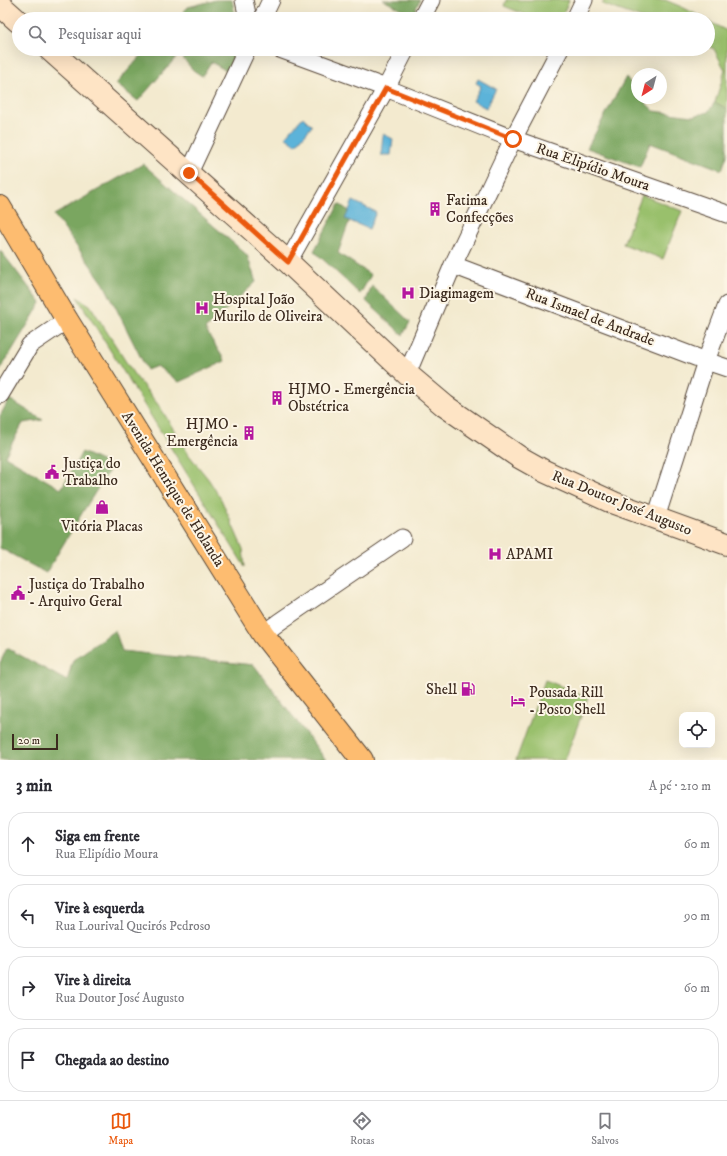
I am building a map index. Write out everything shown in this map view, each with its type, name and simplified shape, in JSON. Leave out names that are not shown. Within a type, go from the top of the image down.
[{"type":"main road","points":[[0,5],[12,16]]},
{"type":"main road","name":"Rua Doutor José Augusto","points":[[57,56],[288,262],[407,374],[445,406],[519,458],[544,472],[614,503],[727,544]]},
{"type":"main road","name":"Avenida Henrique de Holanda","points":[[0,207],[67,320],[263,634],[362,760]]},
{"type":"street","points":[[244,0],[247,12]]},
{"type":"street","points":[[265,12],[271,0]]},
{"type":"street","points":[[425,12],[431,0]]},
{"type":"street","points":[[578,12],[584,0]]},
{"type":"street","points":[[189,173],[245,56]]},
{"type":"street","name":"Rua Elipídio Moura","points":[[299,56],[386,88],[513,139],[727,214]]},
{"type":"street","points":[[288,262],[402,56]]},
{"type":"street","points":[[407,374],[453,265],[513,139],[556,56]]},
{"type":"street","name":"Rua Ismael de Andrade","points":[[453,265],[727,368]]},
{"type":"street","points":[[656,518],[706,361],[727,305]]},
{"type":"street","points":[[0,396],[30,345],[67,320]]},
{"type":"street","points":[[263,634],[278,622],[402,538]]},
{"type":"green space","points":[[216,0],[232,0],[235,12],[183,12],[188,7]]},
{"type":"green space","points":[[383,0],[420,0],[414,12],[407,12]]},
{"type":"green space","points":[[506,0],[569,0],[564,12],[519,12],[504,6]]},
{"type":"green space","points":[[605,0],[665,0],[692,12],[624,12],[602,4]]},
{"type":"green space","points":[[715,25],[727,31],[727,109],[715,102],[725,70],[715,51]]},
{"type":"green space","points":[[141,56],[177,56],[138,101],[116,84]]},
{"type":"green space","points":[[181,56],[234,56],[227,71],[211,62],[202,76],[193,70]]},
{"type":"green space","points":[[626,77],[631,84],[631,104],[647,104],[654,111],[693,116],[708,112],[715,102],[727,109],[727,155],[722,170],[650,143],[640,167],[587,148]]},
{"type":"green space","points":[[143,164],[247,255],[256,282],[205,329],[225,361],[179,382],[157,366],[147,370],[104,284],[54,215]]},
{"type":"green space","points":[[642,195],[682,211],[663,259],[623,244]]},
{"type":"green space","points":[[339,204],[352,213],[338,253],[371,275],[360,294],[314,251]]},
{"type":"green space","points":[[0,250],[41,303],[0,370]]},
{"type":"green space","points":[[372,286],[410,322],[403,335],[366,301]]},
{"type":"green space","points":[[77,297],[90,305],[133,373],[160,407],[189,455],[209,480],[221,499],[243,549],[245,567]]},
{"type":"green space","points":[[9,399],[43,420],[23,423],[5,456],[61,489],[82,452],[112,466],[46,573],[0,548],[0,416]]},
{"type":"green space","points":[[115,630],[122,651],[254,665],[326,760],[0,760],[0,663],[7,648],[67,681],[73,660]]},
{"type":"green space","points":[[545,680],[588,697],[565,760],[516,760]]},
{"type":"water","points":[[478,79],[496,89],[486,108],[473,101],[481,86],[476,83]]},
{"type":"water","points":[[303,117],[312,126],[296,145],[285,137]]},
{"type":"water","points":[[383,134],[393,139],[391,155],[381,155]]},
{"type":"water","points":[[353,201],[376,212],[369,229],[345,219]]},
{"type":"place","name":"Fatima Confecções","points":[[435,209]]},
{"type":"place","name":"Diagimagem","points":[[408,293]]},
{"type":"place","name":"Hospital João Murilo de Oliveira","points":[[202,308]]},
{"type":"place","name":"HJMO - Emergência Obstétrica","points":[[277,398]]},
{"type":"place","name":"HJMO - Emergência","points":[[249,433]]},
{"type":"place","name":"Justiça do Trabalho","points":[[52,472]]},
{"type":"place","name":"Vitória Placas","points":[[102,507]]},
{"type":"place","name":"APAMI","points":[[495,554]]},
{"type":"place","name":"Justiça do Trabalho - Arquivo Geral","points":[[18,593]]},
{"type":"place","name":"Shell","points":[[468,689]]},
{"type":"place","name":"Pousada Rill - Posto Shell","points":[[518,701]]},
{"type":"route","points":[[189,173],[288,262],[386,88],[513,139]]}]
